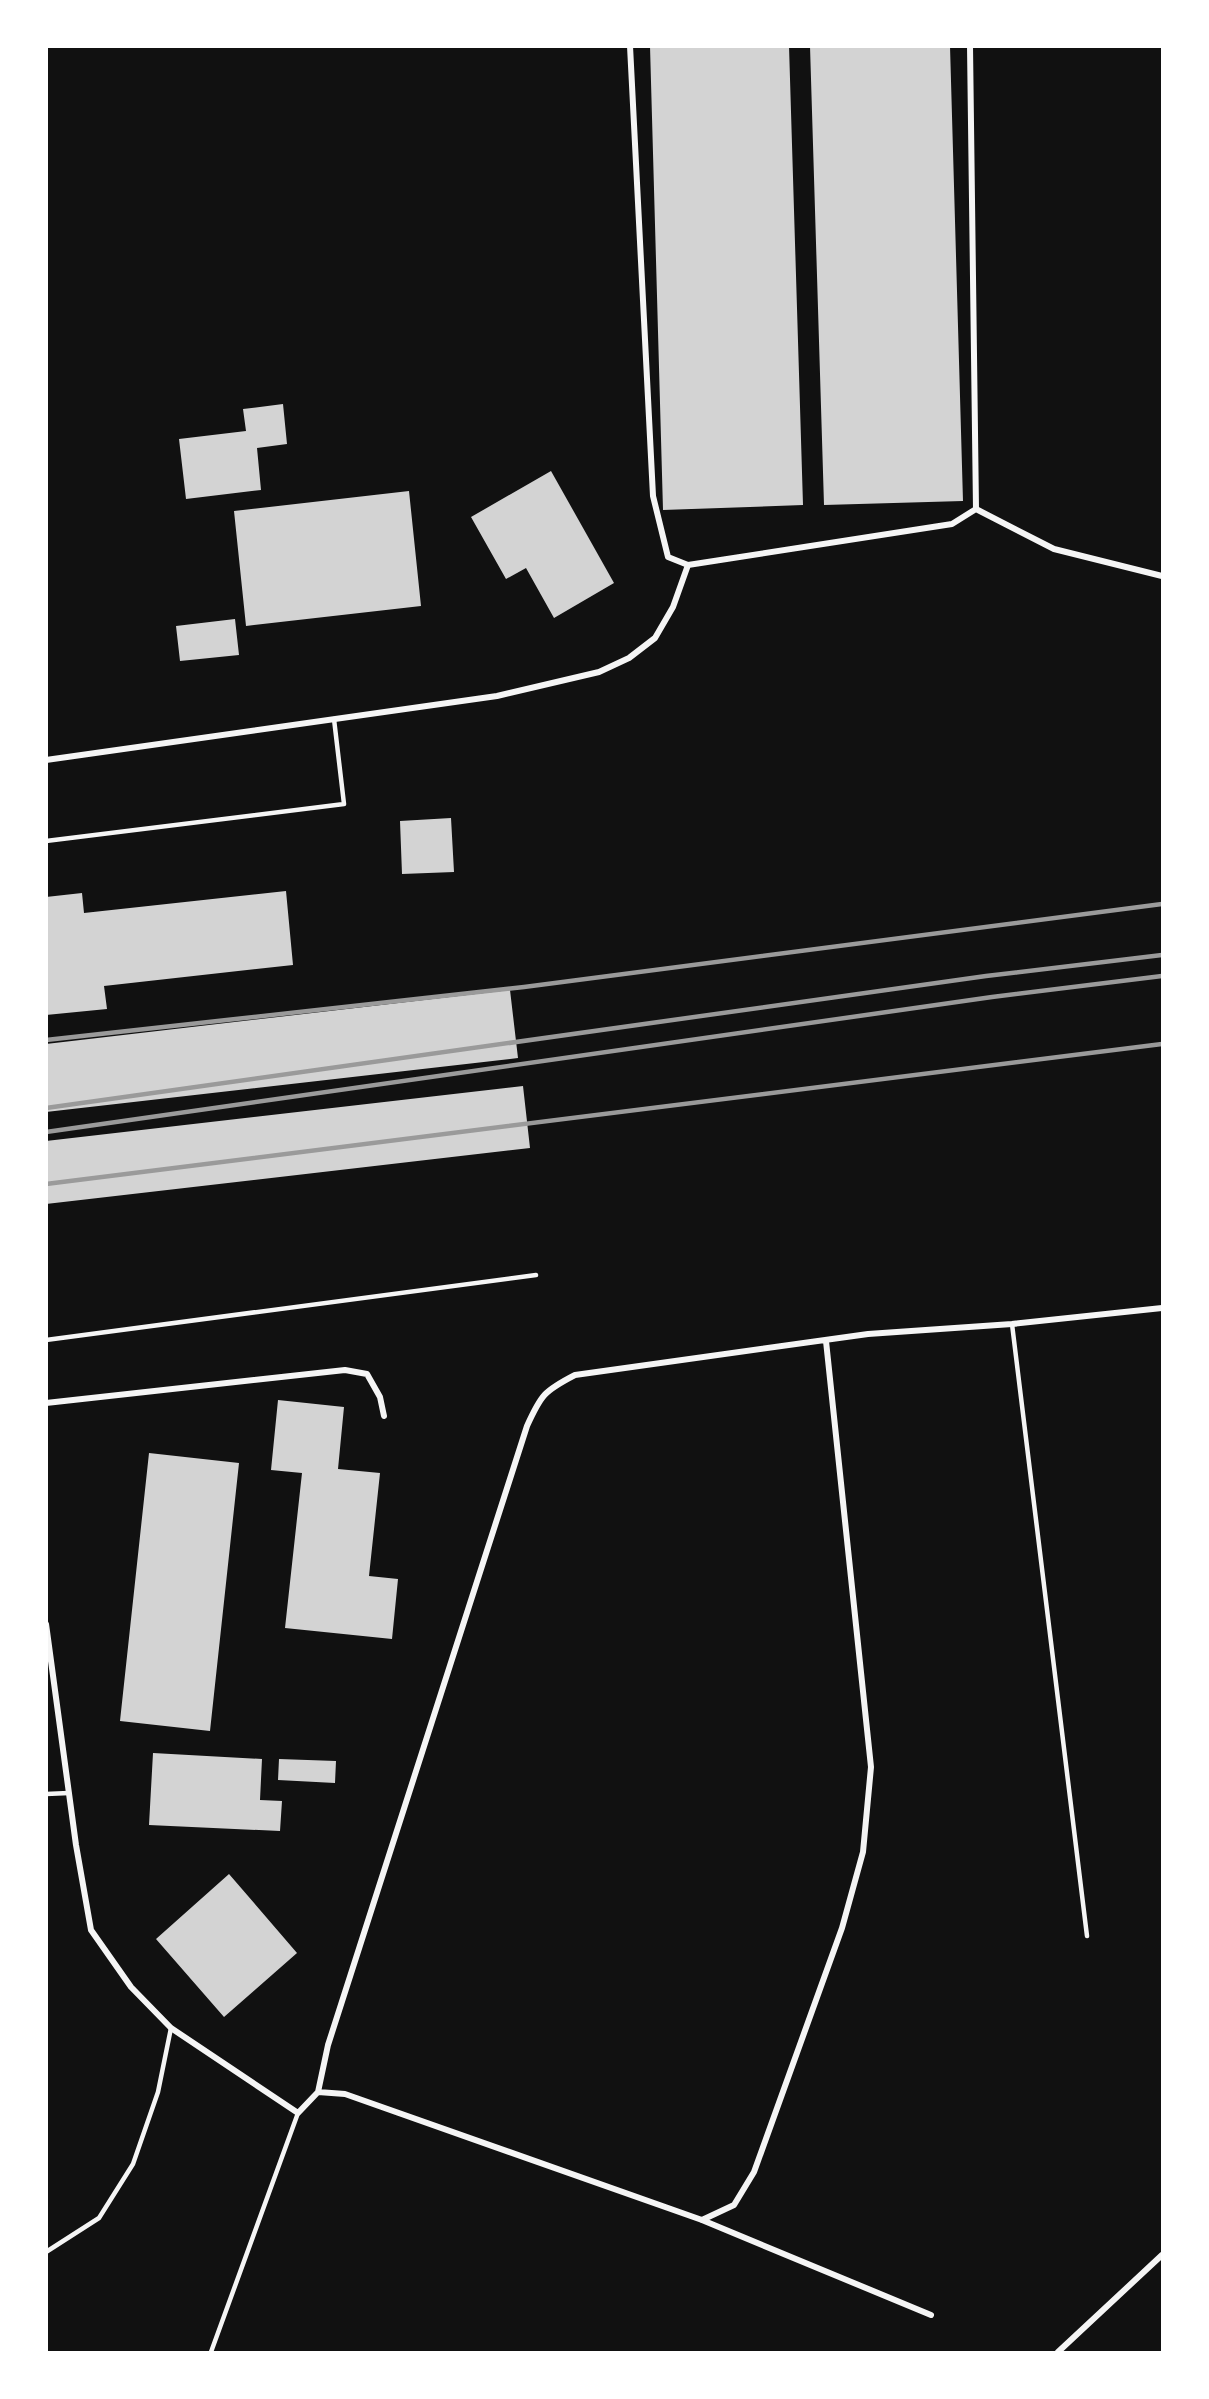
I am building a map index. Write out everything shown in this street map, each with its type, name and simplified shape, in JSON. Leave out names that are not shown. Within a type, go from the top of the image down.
[{"type":"street","points":[[630,46],[653,496],[668,557],[688,565],[952,524],[976,509]]},
{"type":"street","points":[[970,46],[976,509]]},
{"type":"street","points":[[976,509],[1054,549],[1162,576]]},
{"type":"street","points":[[46,760],[497,696],[599,672],[629,658],[655,639],[673,607],[688,565]]},
{"type":"street","points":[[46,1624],[69,1793],[91,1930],[131,1987],[171,2028],[297,2112],[318,2092],[328,2045],[527,1426],[538,1400],[551,1387],[574,1374],[868,1334],[1012,1324],[1162,1308]]},
{"type":"street","points":[[702,2220],[734,2205],[754,2172],[842,1928],[863,1852],[871,1767],[826,1341]]},
{"type":"street","points":[[46,1403],[345,1370],[367,1374],[380,1397],[384,1416]]},
{"type":"street","points":[[318,2092],[345,2094],[702,2220],[931,2315]]},
{"type":"street","points":[[1058,2352],[1162,2255]]},
{"type":"lane","points":[[46,841],[344,804],[334,719]]},
{"type":"lane","points":[[46,1340],[536,1275]]},
{"type":"lane","points":[[1012,1324],[1087,1936]]},
{"type":"lane","points":[[46,1794],[69,1793]]},
{"type":"lane","points":[[46,2252],[99,2218],[132,2164],[158,2092],[171,2028]]},
{"type":"lane","points":[[211,2352],[297,2112]]},
{"type":"building","points":[[650,46],[789,46],[803,505],[663,510]]},
{"type":"building","points":[[810,46],[950,46],[963,501],[824,505]]},
{"type":"building","points":[[283,404],[287,444],[257,448],[261,490],[186,499],[179,439],[246,431],[243,409]]},
{"type":"building","points":[[551,471],[614,583],[554,618],[526,568],[506,579],[471,517]]},
{"type":"building","points":[[409,491],[421,606],[246,626],[234,511]]},
{"type":"building","points":[[235,619],[239,655],[180,661],[176,626]]},
{"type":"building","points":[[451,818],[454,872],[402,874],[400,821]]},
{"type":"building","points":[[286,891],[293,965],[104,986],[107,1009],[46,1015],[46,897],[82,893],[84,913]]},
{"type":"building","points":[[510,990],[518,1058],[46,1112],[46,1044]]},
{"type":"building","points":[[523,1086],[530,1148],[46,1204],[46,1141]]},
{"type":"building","points":[[278,1400],[344,1407],[338,1469],[380,1473],[369,1576],[398,1579],[392,1639],[285,1628],[302,1473],[271,1470]]},
{"type":"building","points":[[149,1453],[239,1463],[210,1731],[120,1721]]},
{"type":"building","points":[[153,1753],[262,1759],[260,1800],[282,1801],[280,1831],[149,1825]]},
{"type":"building","points":[[279,1759],[336,1761],[335,1783],[278,1780]]},
{"type":"building","points":[[229,1874],[297,1953],[224,2017],[156,1939]]},
{"type":"railway","points":[[46,1040],[524,987],[1162,904]]},
{"type":"railway","points":[[46,1108],[986,976],[1162,955]]},
{"type":"railway","points":[[46,1132],[992,997],[1162,976]]},
{"type":"railway","points":[[46,1184],[1162,1044]]}]
